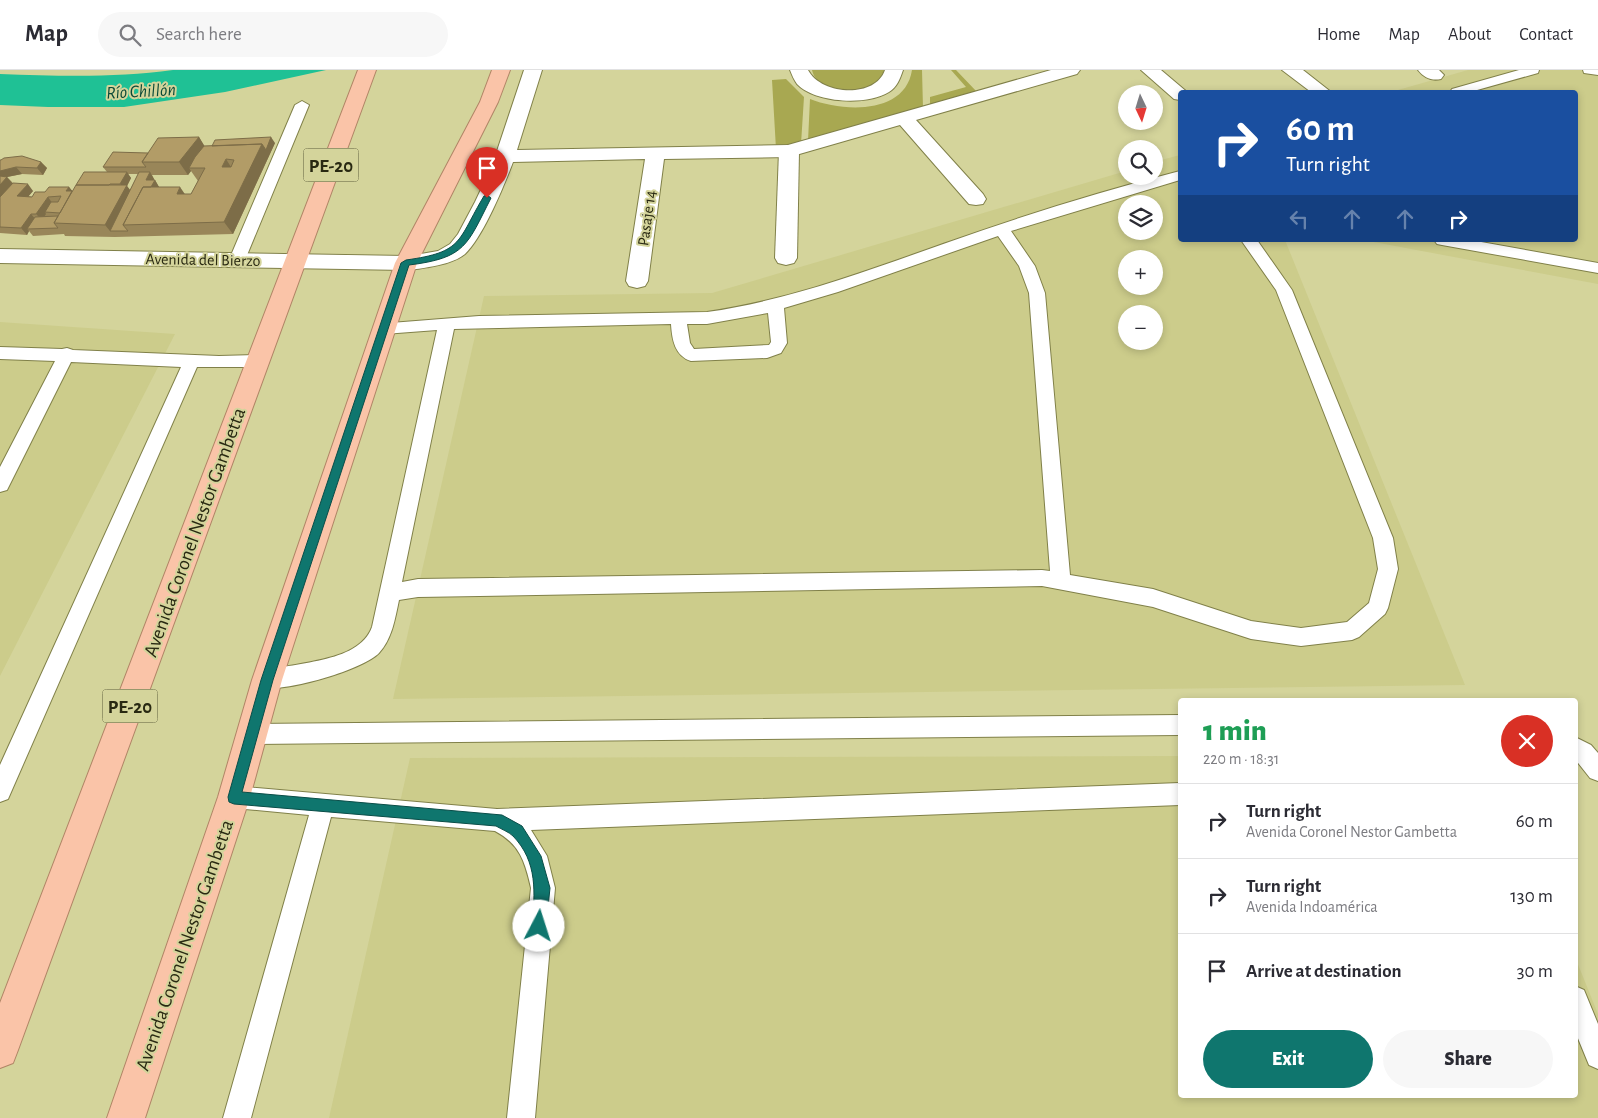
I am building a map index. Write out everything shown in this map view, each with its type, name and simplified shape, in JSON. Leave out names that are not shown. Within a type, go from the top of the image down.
[{"type":"highway","name":"Avenida Coronel Nestor Gambetta","points":[[0,1050],[141,677],[257,360],[368,70]]},
{"type":"highway","name":"Avenida Coronel Nestor Gambetta","points":[[126,1118],[234,797],[267,680],[406,263],[489,102],[501,70]]},
{"type":"street","name":"Avenida del Bierzo","points":[[0,256],[406,263],[429,260],[446,255],[457,249],[481,212],[507,156],[533,70]]},
{"type":"street","points":[[799,70],[803,80],[815,89],[832,95],[852,96],[871,93],[886,86],[894,76],[894,70]]},
{"type":"street","points":[[507,156],[655,155],[790,151],[1071,70]]},
{"type":"street","points":[[1150,70],[1178,93]]},
{"type":"street","points":[[1291,70],[1319,90]]},
{"type":"street","points":[[905,119],[976,199]]},
{"type":"street","points":[[786,258],[790,151]]},
{"type":"street","name":"Pasaje 14","points":[[637,281],[655,155]]},
{"type":"lane","points":[[1463,90],[1533,70]]},
{"type":"lane","points":[[1589,70],[1598,71]]},
{"type":"lane","points":[[237,260],[302,105]]},
{"type":"lane","points":[[384,328],[446,324],[708,318],[739,314],[810,295],[1001,229],[1178,176]]},
{"type":"lane","points":[[1001,229],[1024,257],[1033,274],[1037,293],[1061,582]]},
{"type":"lane","points":[[390,593],[418,588],[1042,578],[1153,598],[1252,630],[1301,637],[1352,631],[1378,608],[1388,569],[1383,538],[1284,290],[1274,272],[1251,242]]},
{"type":"lane","points":[[1453,242],[1598,268]]},
{"type":"lane","points":[[679,318],[681,345],[684,350],[691,354],[767,352],[775,349],[779,342],[776,304]]},
{"type":"lane","points":[[267,680],[350,662],[368,652],[379,637],[390,593],[446,324]]},
{"type":"lane","points":[[0,352],[219,362],[257,360]]},
{"type":"lane","points":[[0,485],[67,354]]},
{"type":"lane","points":[[0,791],[192,360]]},
{"type":"lane","points":[[252,734],[1178,724]]},
{"type":"lane","points":[[1578,750],[1583,752],[1598,770]]},
{"type":"lane","points":[[234,797],[497,820],[1178,794]]},
{"type":"lane","points":[[238,1118],[323,805]]},
{"type":"lane","points":[[497,820],[517,830],[535,856],[543,888],[521,1118]]},
{"type":"lane","points":[[1578,1006],[1598,1056]]},
{"type":"shaded area","points":[[812,70],[884,70],[879,79],[871,86],[860,90],[848,91],[836,90],[825,86],[817,79]]},
{"type":"shaded area","points":[[912,70],[922,70],[923,108],[808,141],[810,99],[839,106],[871,106],[885,102],[898,95],[907,85]]},
{"type":"shaded area","points":[[951,70],[956,70],[977,92],[930,107],[930,97],[966,87]]},
{"type":"shaded area","points":[[1468,70],[1598,70],[1598,284],[1374,242],[1578,242],[1578,90],[1398,90]]},
{"type":"shaded area","points":[[786,79],[804,97],[801,144],[776,149],[772,80]]},
{"type":"shaded area","points":[[1178,156],[1178,242],[1286,242],[1465,685],[393,699],[484,296],[712,293],[1118,173],[1118,185],[1163,185],[1163,160]]},
{"type":"shaded area","points":[[0,322],[175,334],[0,676]]},
{"type":"shaded area","points":[[1178,756],[1178,1098],[1578,1098],[1578,964],[1598,1014],[1598,1118],[329,1118],[410,758]]},
{"type":"water","name":"Río Chillón","points":[[173,70],[326,70],[225,92],[124,107],[0,105],[0,74],[109,75]]},
{"type":"building","points":[[199,137],[179,162],[142,162],[158,138]]},
{"type":"building","points":[[271,137],[266,150],[262,144],[212,146],[215,140]]},
{"type":"building","points":[[262,144],[224,222],[123,225],[143,187],[180,187],[177,194],[191,194],[205,168],[189,168],[204,146]],"holes":[[[226,159],[234,160],[231,167],[222,167]]]},
{"type":"building","points":[[113,152],[148,153],[142,162],[146,167],[103,167]]},
{"type":"building","points":[[22,156],[41,162],[37,168],[16,167],[0,171],[0,160]]},
{"type":"building","points":[[84,172],[127,172],[120,184],[76,185]]},
{"type":"building","points":[[139,172],[150,172],[146,180],[155,180],[151,187],[143,187],[123,225],[128,231],[110,231]]},
{"type":"building","points":[[0,176],[7,177],[0,185]]},
{"type":"building","points":[[13,183],[28,184],[17,196],[32,197],[35,192],[45,192],[49,187],[69,187],[66,191],[72,191],[60,213],[45,212],[51,202],[58,202],[61,196],[48,197],[36,214],[31,214],[21,228],[0,227],[0,197]]},
{"type":"building","points":[[76,185],[127,185],[105,225],[54,223]]},
{"type":"building","points":[[58,216],[54,223],[58,228],[27,229],[35,217]]},
{"type":"route","points":[[487,198],[481,212],[457,249],[446,255],[429,260],[406,263],[267,680],[234,797],[497,820],[517,830],[535,856],[543,888],[539,926]]}]
